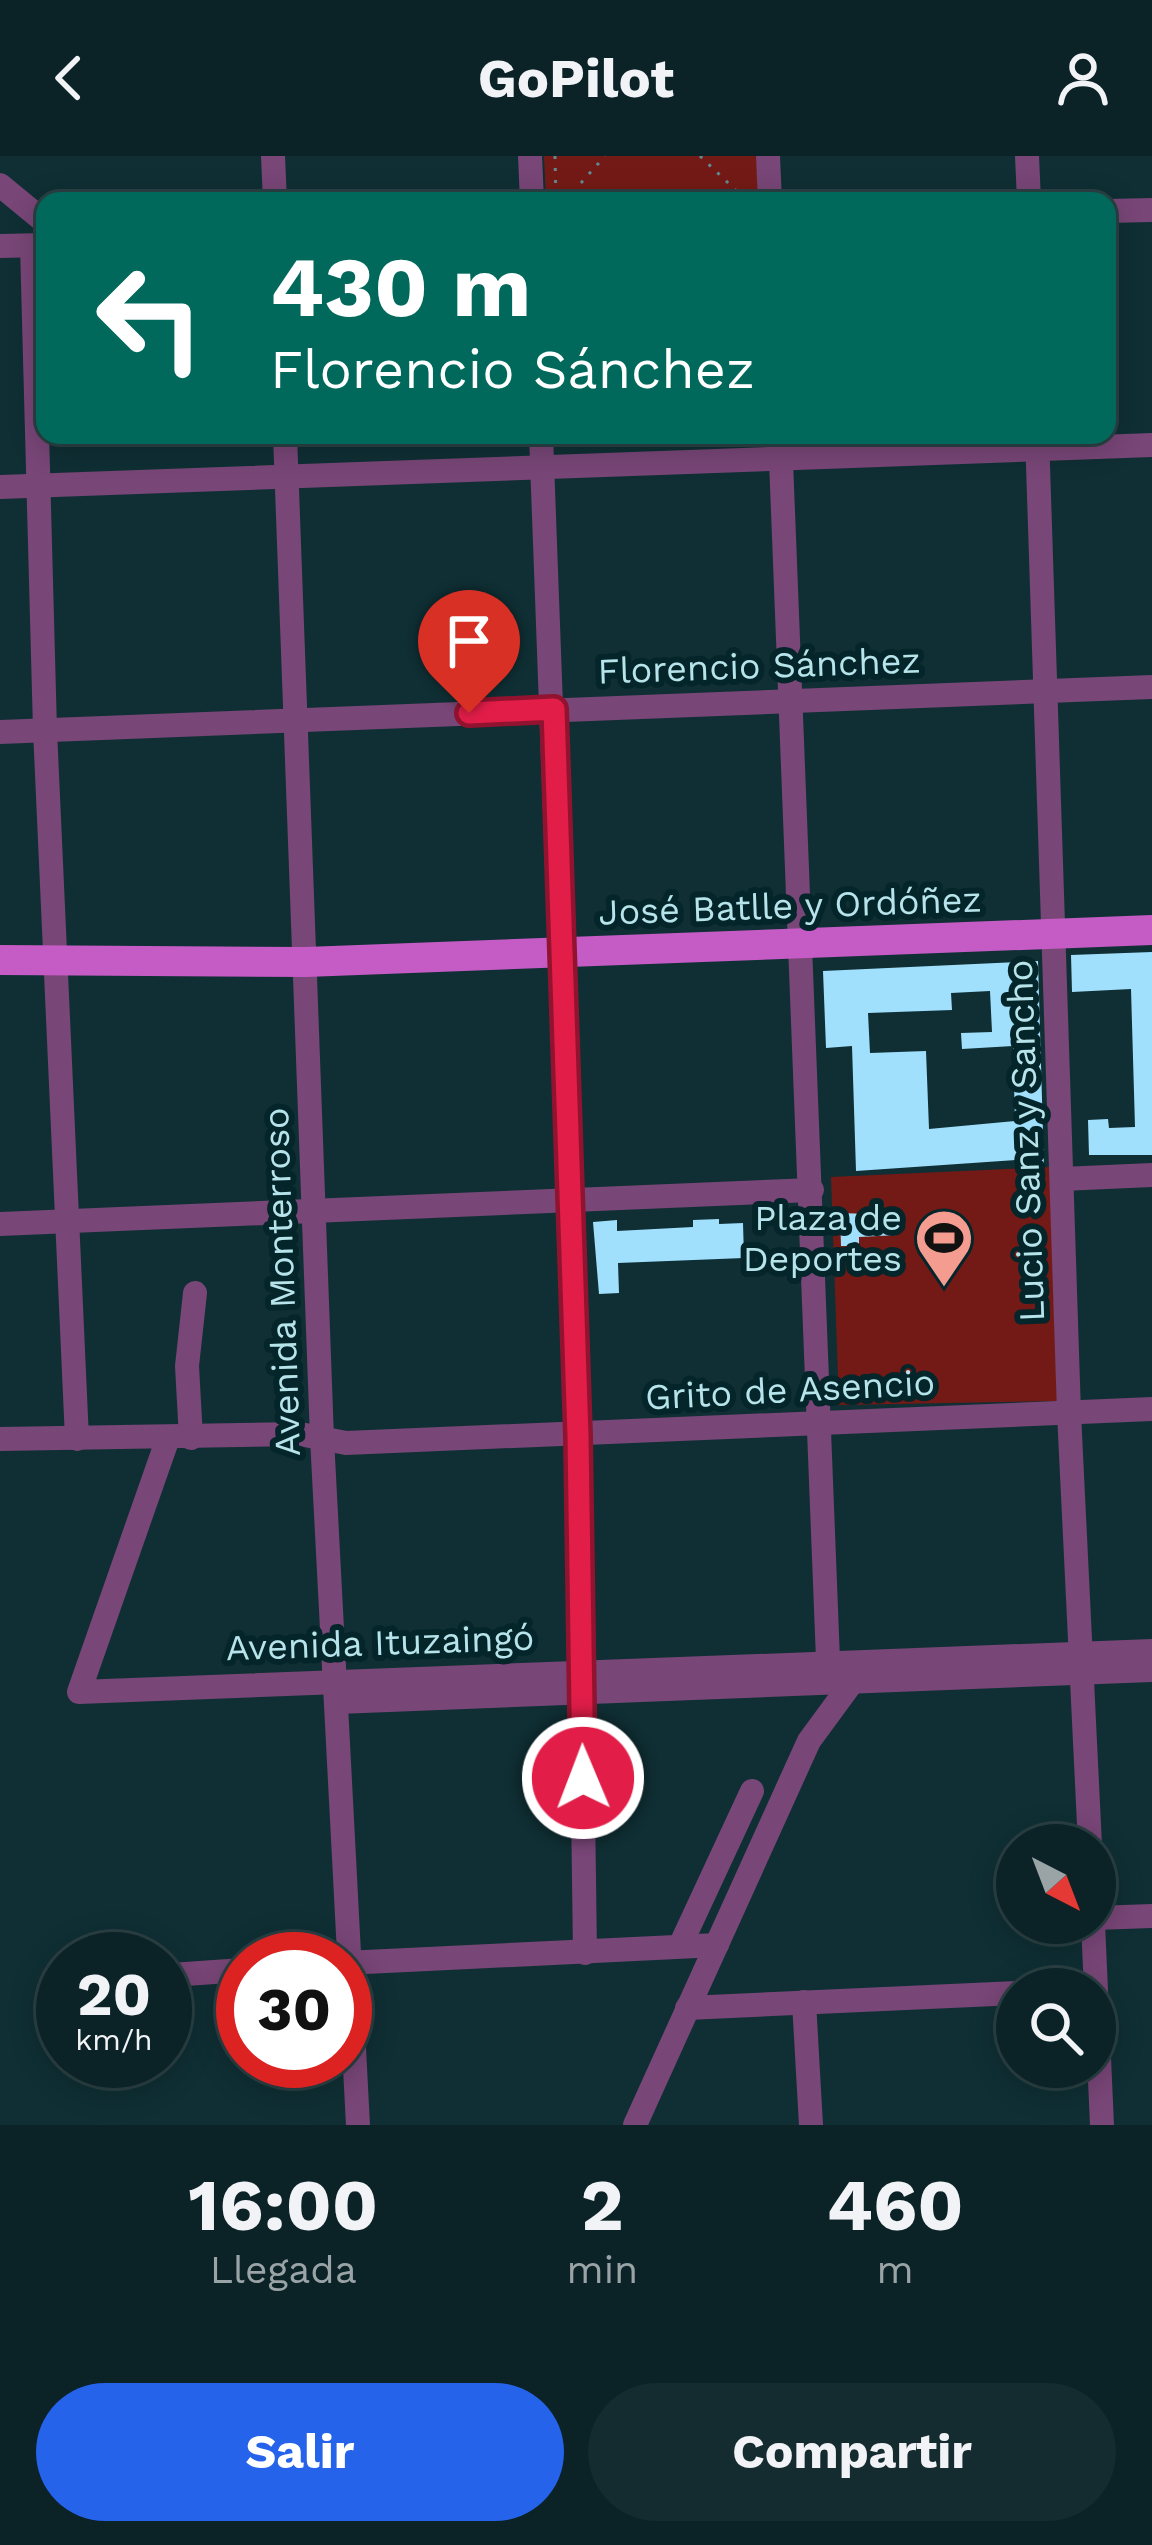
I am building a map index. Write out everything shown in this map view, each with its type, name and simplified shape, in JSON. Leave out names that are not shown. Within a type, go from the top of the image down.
[{"type":"main road","name":"José Batlle y Ordóñez","points":[[0,960],[306,962],[1152,930]]},
{"type":"street","points":[[273,156],[275,192]]},
{"type":"street","points":[[530,156],[532,192]]},
{"type":"street","points":[[768,156],[770,192]]},
{"type":"street","points":[[1027,156],[1029,192]]},
{"type":"street","points":[[0,185],[36,215]]},
{"type":"street","points":[[1116,211],[1152,210]]},
{"type":"street","points":[[0,247],[36,245]]},
{"type":"street","points":[[38,444],[45,730],[76,1439]]},
{"type":"street","name":"Avenida Monterroso","points":[[285,444],[322,1438],[347,1932]]},
{"type":"street","points":[[541,444],[578,1436],[585,1953]]},
{"type":"street","points":[[0,487],[287,479],[542,466],[780,445],[866,444]]},
{"type":"street","name":"Lucio Sanz y Sancho","points":[[1037,444],[1069,1413],[1089,1824]]},
{"type":"street","points":[[1114,444],[1152,445]]},
{"type":"street","points":[[635,2125],[844,1669],[821,1423],[780,445]]},
{"type":"street","name":"Florencio Sánchez","points":[[0,732],[1152,687]]},
{"type":"street","points":[[1062,1179],[1152,1175]]},
{"type":"street","points":[[0,1224],[812,1190]]},
{"type":"street","points":[[179,1438],[195,1293]]},
{"type":"street","name":"Grito de Asencio","points":[[0,1439],[301,1434],[346,1443],[1152,1408]]},
{"type":"street","name":"Avenida Ituzaingó","points":[[179,1438],[79,1692],[338,1691],[844,1669],[1082,1664],[1152,1670]]},
{"type":"street","name":"Avenida Ituzaingó","points":[[1082,1664],[1152,1651]]},
{"type":"street","points":[[809,1741],[817,1687],[844,1669]]},
{"type":"street","name":"Avenida Ituzaingó","points":[[583,1680],[817,1687]]},
{"type":"street","points":[[680,1946],[752,1791]]},
{"type":"street","points":[[1116,1919],[1152,1916]]},
{"type":"street","points":[[372,1961],[717,1945]]},
{"type":"street","points":[[687,2008],[996,1994]]},
{"type":"street","points":[[804,2002],[811,2125]]},
{"type":"street","name":"Avenida Monterroso","points":[[356,2088],[358,2125]]},
{"type":"street","points":[[1100,2088],[1102,2125]]},
{"type":"path","points":[[555,156],[556,192]]},
{"type":"path","points":[[573,192],[605,156]]},
{"type":"path","points":[[700,156],[738,192]]},
{"type":"shaded area","points":[[544,156],[760,156],[762,192],[546,192]]},
{"type":"shaded area","name":"Plaza de Deportes","points":[[1050,1167],[1057,1401],[839,1405],[831,1177]]},
{"type":"building","points":[[1152,952],[1152,1155],[1089,1155],[1088,1120],[1108,1119],[1109,1128],[1135,1127],[1131,989],[1072,992],[1071,955]]},
{"type":"building","points":[[1038,961],[1044,1168],[1016,1169],[1016,1160],[856,1171],[852,1046],[826,1048],[823,971]],"holes":[[[990,991],[992,1032],[961,1033],[962,1049],[1013,1046],[1015,1121],[929,1129],[926,1051],[870,1053],[868,1013],[952,1010],[951,993]]]},
{"type":"building","points":[[840,1213],[897,1215],[898,1235],[859,1237],[859,1246],[841,1246]]},
{"type":"building","points":[[719,1219],[719,1224],[743,1223],[744,1258],[618,1263],[619,1293],[599,1294],[593,1222],[617,1220],[617,1231],[693,1227],[693,1220]]},
{"type":"place","name":"Plaza de Deportes","points":[[944,1289]]},
{"type":"route","points":[[469,713],[554,709],[578,1436],[583,1778]]}]
